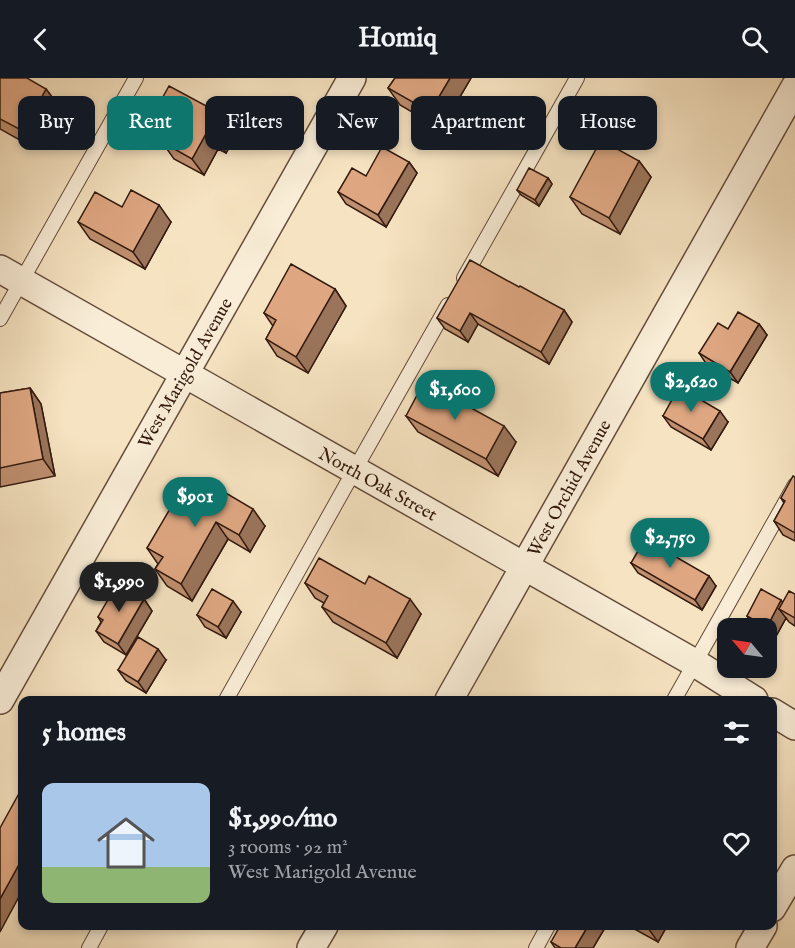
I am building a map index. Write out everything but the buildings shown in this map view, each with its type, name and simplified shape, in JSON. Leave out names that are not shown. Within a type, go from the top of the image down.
[{"type":"street","name":"West Marigold Avenue","points":[[0,700],[352,78]]},
{"type":"street","name":"West Orchid Avenue","points":[[451,696],[795,87]]},
{"type":"street","name":"North Oak Street","points":[[10,276],[695,663],[748,696]]},
{"type":"street","points":[[777,715],[795,726]]},
{"type":"street","points":[[777,900],[795,868]]},
{"type":"street","points":[[311,948],[322,930]]},
{"type":"street","points":[[750,948],[761,930]]},
{"type":"lane","points":[[0,319],[10,276],[136,78]]},
{"type":"lane","points":[[228,696],[578,78]]},
{"type":"lane","points":[[676,696],[795,485]]},
{"type":"lane","points":[[89,948],[100,930]]},
{"type":"lane","points":[[536,948],[547,930]]}]
